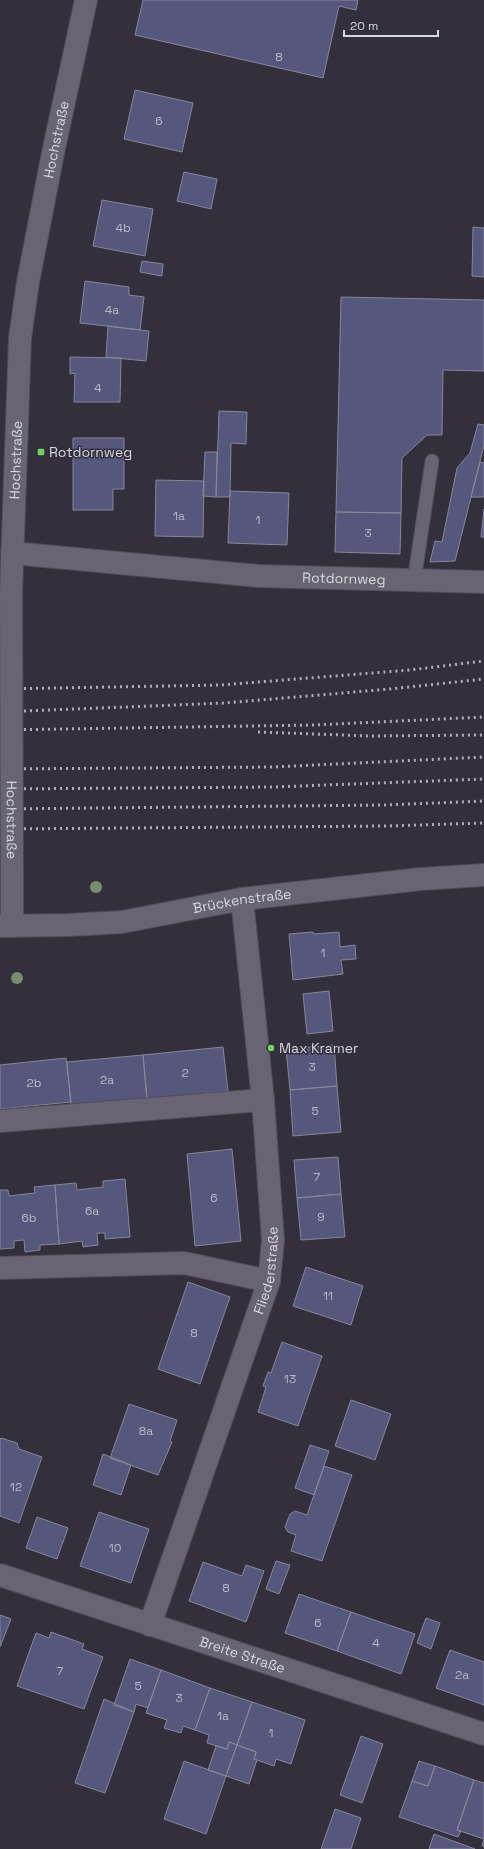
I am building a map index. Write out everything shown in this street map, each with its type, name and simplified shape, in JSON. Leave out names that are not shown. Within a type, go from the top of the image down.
[{"type":"street","name":"Hochstraße","points":[[6,926],[12,880],[8,588],[12,552],[21,331],[28,282],[52,153],[86,0]]},
{"type":"street","name":"Rotdornweg","points":[[12,552],[258,576],[484,582]]},
{"type":"street","name":"Brückenstraße","points":[[6,926],[122,922],[242,899],[421,880],[484,875]]},
{"type":"street","name":"Fliederstraße","points":[[150,1625],[269,1282],[274,1240],[263,1100],[242,899]]},
{"type":"street","points":[[0,1121],[263,1100]]},
{"type":"street","points":[[0,1268],[184,1263],[269,1282]]},
{"type":"street","name":"Breite Straße","points":[[0,1575],[484,1734]]},
{"type":"lane","points":[[414,581],[432,461]]},
{"type":"building","points":[[143,0],[358,0],[356,10],[339,6],[323,78],[135,35]]},
{"type":"building","points":[[135,90],[193,103],[182,152],[124,139]]},
{"type":"building","points":[[184,172],[217,179],[211,209],[177,201]]},
{"type":"building","points":[[102,200],[153,209],[145,256],[93,246]]},
{"type":"building","points":[[473,227],[484,228],[484,277],[472,276]]},
{"type":"building","points":[[142,261],[163,264],[162,276],[140,272]]},
{"type":"building","points":[[85,281],[129,287],[129,295],[144,297],[140,330],[80,323]]},
{"type":"building","points":[[341,297],[484,300],[484,371],[443,370],[442,435],[427,435],[402,458],[401,513],[336,512]]},
{"type":"building","points":[[108,326],[149,331],[146,361],[106,357]]},
{"type":"building","points":[[70,357],[121,358],[120,402],[74,402],[75,373],[70,374]]},
{"type":"building","points":[[219,411],[247,412],[246,444],[231,443],[230,497],[216,497]]},
{"type":"building","points":[[478,424],[484,425],[484,445],[455,561],[430,562],[435,541],[442,542],[457,468],[470,453]]},
{"type":"building","points":[[73,438],[124,438],[124,489],[113,489],[113,510],[73,510]]},
{"type":"building","points":[[205,452],[217,452],[216,497],[203,496]]},
{"type":"building","points":[[480,462],[484,463],[484,497],[471,497]]},
{"type":"building","points":[[156,480],[204,481],[203,537],[155,536]]},
{"type":"building","points":[[230,491],[289,493],[287,545],[228,543]]},
{"type":"building","points":[[484,509],[484,537],[481,537]]},
{"type":"building","points":[[336,512],[401,513],[400,554],[335,552]]},
{"type":"building","points":[[313,932],[314,934],[339,932],[340,947],[355,945],[356,959],[341,960],[343,974],[293,980],[289,934]]},
{"type":"building","points":[[329,991],[333,1031],[307,1034],[303,994]]},
{"type":"building","points":[[334,1045],[337,1086],[290,1090],[286,1049]]},
{"type":"building","points":[[223,1047],[228,1091],[147,1099],[143,1055]]},
{"type":"building","points":[[143,1055],[147,1099],[71,1106],[67,1062]]},
{"type":"building","points":[[66,1058],[71,1102],[0,1109],[0,1065]]},
{"type":"building","points":[[337,1086],[341,1132],[293,1136],[290,1090]]},
{"type":"building","points":[[232,1149],[241,1241],[195,1246],[187,1154]]},
{"type":"building","points":[[338,1157],[341,1194],[297,1198],[294,1160]]},
{"type":"building","points":[[125,1179],[130,1237],[105,1239],[105,1233],[97,1233],[98,1245],[83,1247],[82,1241],[59,1244],[55,1185],[76,1183],[77,1190],[103,1187],[103,1181]]},
{"type":"building","points":[[55,1185],[59,1244],[40,1245],[40,1250],[25,1252],[24,1240],[14,1241],[14,1248],[0,1249],[0,1190],[8,1190],[9,1196],[35,1193],[34,1187]]},
{"type":"building","points":[[341,1194],[345,1237],[301,1240],[297,1198]]},
{"type":"building","points":[[306,1267],[363,1286],[351,1325],[293,1306]]},
{"type":"building","points":[[188,1282],[230,1297],[200,1384],[158,1369]]},
{"type":"building","points":[[282,1342],[322,1356],[298,1426],[258,1412],[266,1387],[263,1386],[268,1372],[271,1373]]},
{"type":"building","points":[[351,1400],[391,1414],[375,1460],[335,1446]]},
{"type":"building","points":[[129,1404],[177,1420],[170,1441],[172,1442],[158,1475],[110,1458]]},
{"type":"building","points":[[1,1438],[17,1443],[19,1449],[42,1457],[19,1523],[0,1516]]},
{"type":"building","points":[[310,1445],[329,1451],[314,1495],[295,1488]]},
{"type":"building","points":[[103,1454],[131,1465],[121,1495],[93,1485]]},
{"type":"building","points":[[324,1466],[352,1475],[322,1561],[291,1551],[296,1535],[288,1532],[285,1527],[290,1514],[295,1511],[307,1515]]},
{"type":"building","points":[[99,1512],[149,1529],[131,1583],[80,1566]]},
{"type":"building","points":[[37,1517],[68,1528],[57,1559],[26,1548]]},
{"type":"building","points":[[276,1561],[290,1565],[279,1594],[266,1589]]},
{"type":"building","points":[[203,1562],[242,1576],[246,1565],[264,1571],[246,1622],[189,1601]]},
{"type":"building","points":[[299,1594],[351,1612],[337,1651],[285,1633]]},
{"type":"building","points":[[351,1612],[415,1634],[401,1674],[337,1651]]},
{"type":"building","points":[[0,1615],[11,1619],[0,1647]]},
{"type":"building","points":[[426,1618],[440,1623],[431,1649],[417,1643]]},
{"type":"building","points":[[51,1632],[84,1644],[82,1649],[103,1657],[84,1709],[17,1686],[36,1633],[49,1638]]},
{"type":"building","points":[[450,1650],[484,1662],[484,1705],[436,1688]]},
{"type":"building","points":[[130,1659],[161,1670],[148,1708],[136,1704],[134,1712],[114,1705]]},
{"type":"building","points":[[161,1670],[210,1688],[195,1730],[183,1726],[181,1733],[164,1728],[167,1720],[146,1713]]},
{"type":"building","points":[[210,1688],[252,1702],[237,1745],[229,1742],[227,1749],[207,1743],[209,1735],[195,1730]]},
{"type":"building","points":[[104,1699],[134,1712],[105,1793],[75,1783]]},
{"type":"building","points":[[252,1702],[305,1720],[291,1764],[276,1759],[274,1766],[254,1759],[256,1752],[237,1745]]},
{"type":"building","points":[[361,1736],[383,1744],[362,1803],[340,1795]]},
{"type":"building","points":[[229,1742],[237,1745],[226,1776],[208,1770],[216,1746],[227,1749]]},
{"type":"building","points":[[237,1745],[256,1752],[254,1759],[257,1760],[249,1784],[226,1776]]},
{"type":"building","points":[[184,1761],[226,1776],[206,1834],[164,1819]]},
{"type":"building","points":[[419,1761],[435,1766],[428,1786],[412,1781]]},
{"type":"building","points":[[435,1766],[474,1780],[457,1830],[461,1831],[458,1837],[399,1817],[412,1781],[428,1786]]},
{"type":"building","points":[[474,1780],[484,1783],[484,1839],[457,1830]]},
{"type":"building","points":[[335,1809],[361,1818],[351,1849],[321,1849]]},
{"type":"building","points":[[434,1834],[475,1849],[429,1849]]},
{"type":"railway","points":[[0,689],[221,685],[410,670],[484,661]]},
{"type":"railway","points":[[0,712],[225,703],[390,689],[484,679]]},
{"type":"railway","points":[[0,730],[314,725],[484,717]]},
{"type":"railway","points":[[258,732],[370,736],[484,735]]},
{"type":"railway","points":[[0,769],[273,767],[484,757]]},
{"type":"railway","points":[[0,789],[273,787],[484,779]]},
{"type":"railway","points":[[0,809],[386,805],[484,801]]},
{"type":"railway","points":[[0,829],[387,826],[484,823]]},
{"type":"place","name":"Rotdornweg","points":[[41,452]]},
{"type":"place","name":"Max Kramer","points":[[271,1048]]}]
